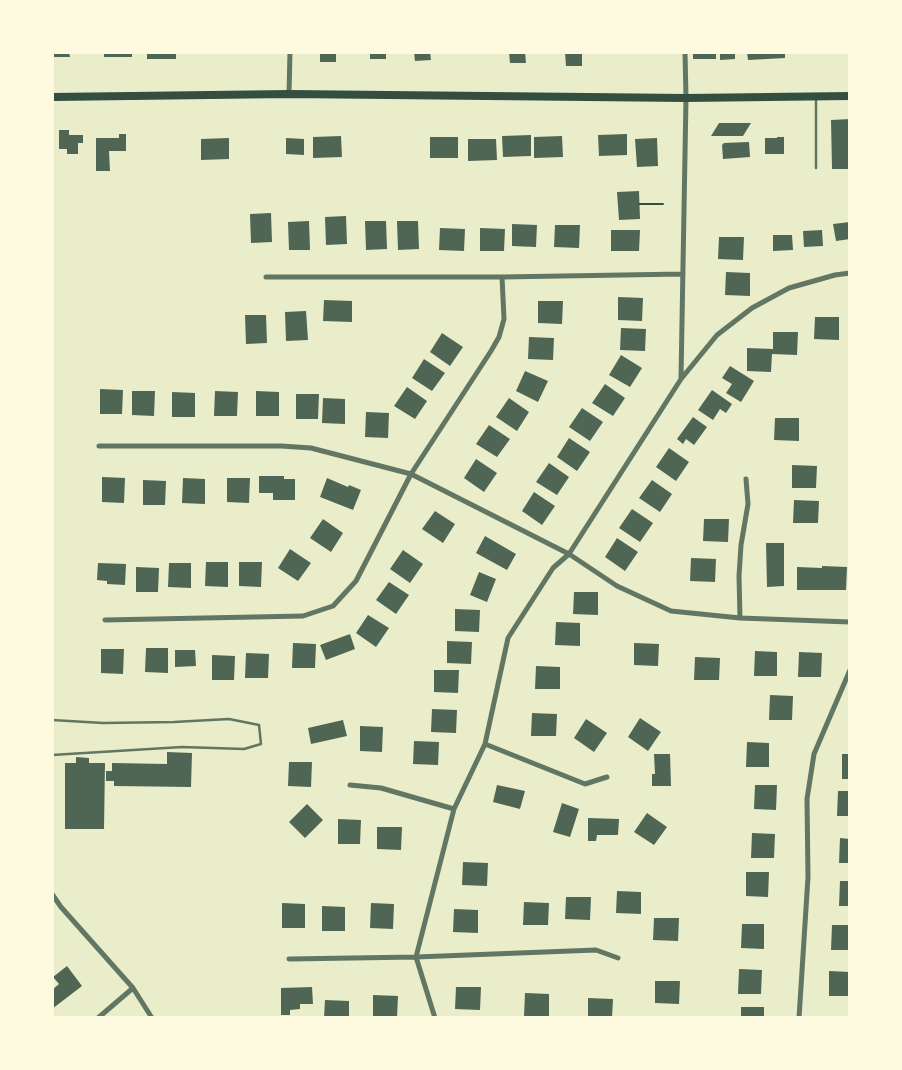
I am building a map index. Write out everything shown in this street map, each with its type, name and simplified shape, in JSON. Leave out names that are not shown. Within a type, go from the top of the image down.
[{"type":"main road","points":[[52,97],[289,94],[686,98],[850,96]]},
{"type":"street","points":[[289,94],[290,52]]},
{"type":"street","points":[[681,378],[686,98],[685,52]]},
{"type":"street","points":[[435,1018],[416,957],[454,809],[485,744],[508,638],[553,568],[569,554],[681,378],[718,335],[752,308],[789,288],[835,275],[850,273]]},
{"type":"street","points":[[266,277],[502,277],[683,274]]},
{"type":"street","points":[[105,620],[303,616],[333,606],[356,582],[411,474],[499,337],[504,319],[502,277]]},
{"type":"street","points":[[98,446],[281,446],[310,448],[411,474],[569,554],[617,586],[671,611],[740,618],[850,622]]},
{"type":"street","points":[[740,618],[739,576],[741,545],[748,504],[746,479]]},
{"type":"street","points":[[799,1018],[808,876],[808,790],[814,754],[850,670]]},
{"type":"street","points":[[485,744],[584,784],[608,777]]},
{"type":"street","points":[[350,785],[381,788],[454,809]]},
{"type":"street","points":[[52,894],[133,988],[152,1018]]},
{"type":"street","points":[[289,959],[416,957],[596,950],[618,958]]},
{"type":"street","points":[[98,1018],[133,988]]},
{"type":"lane","points":[[816,96],[816,168]]},
{"type":"lane","points":[[52,720],[103,723],[229,719],[259,725],[260,744],[244,749],[182,747],[52,755]]},
{"type":"path","points":[[639,204],[663,204]]},
{"type":"building","points":[[52,52],[69,52],[70,57],[52,57]]},
{"type":"building","points":[[104,52],[132,52],[132,57],[104,57]]},
{"type":"building","points":[[147,52],[176,52],[176,59],[147,59]]},
{"type":"building","points":[[320,52],[336,52],[336,62],[320,62]]},
{"type":"building","points":[[370,52],[386,52],[386,59],[370,59]]},
{"type":"building","points":[[414,52],[430,52],[431,60],[415,61]]},
{"type":"building","points":[[509,52],[525,52],[526,63],[510,63]]},
{"type":"building","points":[[565,52],[582,52],[582,66],[566,66]]},
{"type":"building","points":[[693,52],[716,52],[716,59],[693,59]]},
{"type":"building","points":[[720,52],[735,52],[735,59],[720,60]]},
{"type":"building","points":[[747,52],[785,52],[785,58],[748,60]]},
{"type":"building","points":[[850,119],[850,169],[832,169],[831,120]]},
{"type":"building","points":[[719,123],[751,123],[743,136],[711,136]]},
{"type":"building","points":[[59,130],[69,130],[69,135],[83,135],[83,143],[78,143],[78,154],[67,154],[67,149],[59,149]]},
{"type":"building","points":[[119,134],[126,134],[126,151],[109,151],[110,171],[96,171],[96,138],[119,138]]},
{"type":"building","points":[[627,134],[627,155],[599,156],[598,135]]},
{"type":"building","points":[[531,135],[531,156],[503,157],[502,136]]},
{"type":"building","points":[[341,136],[342,157],[313,158],[313,137]]},
{"type":"building","points":[[562,136],[563,157],[534,158],[534,137]]},
{"type":"building","points":[[430,137],[458,137],[458,158],[430,158]]},
{"type":"building","points":[[784,137],[784,154],[765,154],[765,138]]},
{"type":"building","points":[[229,138],[229,159],[201,160],[201,139]]},
{"type":"building","points":[[286,138],[304,139],[304,155],[286,154]]},
{"type":"building","points":[[657,138],[658,166],[637,167],[635,139]]},
{"type":"building","points":[[468,139],[496,139],[497,160],[468,161]]},
{"type":"building","points":[[749,142],[750,157],[723,159],[722,145],[724,143]]},
{"type":"building","points":[[639,191],[640,219],[619,220],[617,192]]},
{"type":"building","points":[[271,213],[272,242],[251,243],[250,214]]},
{"type":"building","points":[[346,216],[347,244],[326,245],[325,217]]},
{"type":"building","points":[[309,221],[310,250],[289,250],[288,222]]},
{"type":"building","points":[[365,221],[386,221],[387,249],[366,250]]},
{"type":"building","points":[[397,221],[418,221],[419,249],[398,250]]},
{"type":"building","points":[[850,222],[850,239],[836,241],[833,224]]},
{"type":"building","points":[[512,224],[537,225],[536,247],[512,246]]},
{"type":"building","points":[[555,225],[580,225],[579,248],[554,247]]},
{"type":"building","points":[[440,228],[465,229],[464,251],[439,250]]},
{"type":"building","points":[[480,228],[505,229],[504,251],[480,251]]},
{"type":"building","points":[[611,230],[640,230],[639,251],[611,251]]},
{"type":"building","points":[[822,230],[823,246],[804,247],[803,231]]},
{"type":"building","points":[[773,235],[792,235],[793,250],[773,251]]},
{"type":"building","points":[[719,237],[744,237],[743,260],[718,259]]},
{"type":"building","points":[[726,272],[750,273],[750,296],[725,295]]},
{"type":"building","points":[[618,297],[643,298],[642,321],[618,320]]},
{"type":"building","points":[[324,300],[352,301],[352,322],[323,321]]},
{"type":"building","points":[[538,301],[563,301],[562,324],[538,323]]},
{"type":"building","points":[[306,311],[308,340],[286,341],[285,312]]},
{"type":"building","points":[[245,315],[266,315],[267,343],[246,344]]},
{"type":"building","points":[[815,317],[839,317],[839,340],[814,339]]},
{"type":"building","points":[[621,328],[646,329],[645,351],[620,350]]},
{"type":"building","points":[[773,332],[798,332],[797,355],[772,354],[771,372],[747,371],[747,348],[773,349]]},
{"type":"building","points":[[442,333],[463,347],[450,366],[430,352]]},
{"type":"building","points":[[529,337],[554,338],[553,360],[528,359]]},
{"type":"building","points":[[621,355],[642,368],[630,387],[609,375]]},
{"type":"building","points":[[424,359],[445,373],[432,391],[412,378]]},
{"type":"building","points":[[730,366],[754,381],[741,402],[726,393],[732,384],[722,378]]},
{"type":"building","points":[[525,371],[548,381],[538,402],[516,391]]},
{"type":"building","points":[[605,384],[625,398],[613,416],[592,403]]},
{"type":"building","points":[[407,387],[427,401],[415,419],[394,406]]},
{"type":"building","points":[[100,389],[123,390],[122,414],[100,414]]},
{"type":"building","points":[[712,390],[732,404],[726,413],[720,409],[713,420],[698,410]]},
{"type":"building","points":[[132,391],[155,391],[154,416],[132,415]]},
{"type":"building","points":[[215,391],[238,392],[237,416],[214,416]]},
{"type":"building","points":[[256,391],[279,392],[279,416],[256,416]]},
{"type":"building","points":[[172,392],[195,393],[195,417],[172,417]]},
{"type":"building","points":[[296,394],[319,394],[318,419],[296,419]]},
{"type":"building","points":[[323,398],[345,399],[345,424],[322,423]]},
{"type":"building","points":[[509,398],[529,412],[517,431],[496,417]]},
{"type":"building","points":[[582,408],[603,422],[590,441],[569,427]]},
{"type":"building","points":[[366,412],[389,413],[388,438],[365,437]]},
{"type":"building","points":[[693,417],[707,427],[694,445],[686,439],[683,444],[677,439]]},
{"type":"building","points":[[775,418],[799,418],[799,441],[774,440]]},
{"type":"building","points":[[489,425],[510,439],[497,457],[476,444]]},
{"type":"building","points":[[569,438],[590,452],[577,471],[557,457]]},
{"type":"building","points":[[669,448],[689,462],[676,481],[656,467]]},
{"type":"building","points":[[476,459],[497,473],[484,492],[464,478]]},
{"type":"building","points":[[549,463],[569,477],[557,495],[536,482]]},
{"type":"building","points":[[792,465],[817,466],[816,488],[792,488]]},
{"type":"building","points":[[259,476],[284,476],[284,479],[295,479],[295,500],[273,500],[273,493],[259,493]]},
{"type":"building","points":[[102,477],[125,478],[124,503],[102,502]]},
{"type":"building","points":[[183,478],[205,479],[205,504],[182,503]]},
{"type":"building","points":[[227,478],[250,478],[249,503],[227,502]]},
{"type":"building","points":[[327,478],[361,490],[353,510],[320,497]]},
{"type":"building","points":[[143,480],[166,481],[165,505],[143,505]]},
{"type":"building","points":[[652,480],[672,494],[660,512],[639,498]]},
{"type":"building","points":[[534,492],[555,506],[542,525],[522,511]]},
{"type":"building","points":[[794,500],[819,501],[818,523],[793,523]]},
{"type":"building","points":[[632,509],[653,523],[640,542],[619,528]]},
{"type":"building","points":[[435,511],[455,524],[443,543],[422,529]]},
{"type":"building","points":[[323,519],[343,533],[331,552],[310,538]]},
{"type":"building","points":[[704,519],[729,519],[728,542],[703,541]]},
{"type":"building","points":[[485,536],[516,554],[507,570],[476,553]]},
{"type":"building","points":[[617,538],[638,552],[625,571],[605,557]]},
{"type":"building","points":[[766,543],[784,543],[784,586],[767,587]]},
{"type":"building","points":[[290,549],[311,563],[298,581],[278,568]]},
{"type":"building","points":[[403,550],[423,564],[410,583],[390,569]]},
{"type":"building","points":[[691,558],[716,559],[715,582],[690,581]]},
{"type":"building","points":[[206,562],[228,562],[228,587],[205,586]]},
{"type":"building","points":[[239,562],[262,562],[261,587],[239,586]]},
{"type":"building","points":[[98,563],[126,564],[125,585],[107,584],[107,581],[97,580]]},
{"type":"building","points":[[169,563],[191,563],[191,588],[168,587]]},
{"type":"building","points":[[822,566],[847,567],[846,590],[797,590],[797,567],[822,568]]},
{"type":"building","points":[[136,567],[159,568],[158,592],[136,592]]},
{"type":"building","points":[[479,572],[496,579],[487,602],[470,595]]},
{"type":"building","points":[[389,582],[409,595],[396,614],[376,600]]},
{"type":"building","points":[[574,592],[598,592],[598,615],[573,614]]},
{"type":"building","points":[[455,609],[480,610],[479,632],[455,631]]},
{"type":"building","points":[[368,615],[389,628],[376,647],[356,633]]},
{"type":"building","points":[[556,622],[580,623],[580,646],[555,645]]},
{"type":"building","points":[[350,634],[355,649],[326,660],[320,645]]},
{"type":"building","points":[[447,641],[472,642],[471,664],[447,663]]},
{"type":"building","points":[[293,643],[316,644],[315,668],[292,668]]},
{"type":"building","points":[[634,643],[659,644],[658,666],[634,665]]},
{"type":"building","points":[[146,648],[168,648],[168,673],[145,672]]},
{"type":"building","points":[[101,649],[124,649],[123,674],[101,673]]},
{"type":"building","points":[[175,650],[195,650],[196,666],[175,667]]},
{"type":"building","points":[[755,651],[777,652],[777,676],[754,676]]},
{"type":"building","points":[[799,652],[822,653],[821,677],[798,677]]},
{"type":"building","points":[[246,653],[269,654],[268,678],[245,678]]},
{"type":"building","points":[[212,655],[235,656],[234,680],[212,680]]},
{"type":"building","points":[[695,657],[720,658],[719,680],[694,680]]},
{"type":"building","points":[[536,666],[560,667],[560,689],[535,689]]},
{"type":"building","points":[[434,670],[459,670],[458,693],[434,692]]},
{"type":"building","points":[[770,695],[793,696],[792,720],[769,720]]},
{"type":"building","points":[[432,709],[457,710],[456,733],[431,732]]},
{"type":"building","points":[[532,713],[557,714],[556,736],[531,736]]},
{"type":"building","points":[[640,718],[661,732],[648,751],[628,737]]},
{"type":"building","points":[[586,719],[607,733],[594,752],[574,738]]},
{"type":"building","points":[[343,720],[347,736],[311,744],[308,728]]},
{"type":"building","points":[[360,726],[383,727],[382,752],[360,751]]},
{"type":"building","points":[[414,741],[439,742],[438,765],[413,764]]},
{"type":"building","points":[[747,742],[769,743],[769,767],[746,767]]},
{"type":"building","points":[[167,752],[192,753],[191,787],[114,786],[114,781],[106,781],[106,771],[112,771],[112,763],[167,764]]},
{"type":"building","points":[[654,754],[670,754],[671,786],[652,786],[652,774],[655,774]]},
{"type":"building","points":[[842,754],[850,754],[850,779],[842,779]]},
{"type":"building","points":[[76,757],[89,758],[89,763],[105,763],[104,829],[65,829],[65,763],[76,763]]},
{"type":"building","points":[[289,762],[312,762],[311,787],[288,786]]},
{"type":"building","points":[[497,785],[525,791],[520,809],[493,802]]},
{"type":"building","points":[[755,785],[777,785],[776,810],[754,809]]},
{"type":"building","points":[[838,791],[850,791],[850,816],[837,816]]},
{"type":"building","points":[[562,803],[579,809],[570,837],[553,832]]},
{"type":"building","points":[[307,804],[323,820],[305,838],[289,822]]},
{"type":"building","points":[[647,813],[667,827],[654,845],[634,832]]},
{"type":"building","points":[[588,818],[619,819],[618,835],[597,835],[596,841],[588,841]]},
{"type":"building","points":[[338,819],[361,820],[360,844],[338,844]]},
{"type":"building","points":[[377,827],[402,827],[401,850],[377,849]]},
{"type":"building","points":[[752,833],[775,834],[774,858],[751,858]]},
{"type":"building","points":[[840,838],[850,839],[850,863],[839,863]]},
{"type":"building","points":[[463,862],[488,863],[487,886],[462,885]]},
{"type":"building","points":[[746,872],[769,872],[768,897],[746,896]]},
{"type":"building","points":[[840,881],[850,881],[850,906],[839,906]]},
{"type":"building","points":[[617,891],[641,892],[641,914],[616,913]]},
{"type":"building","points":[[566,897],[591,897],[590,920],[565,919]]},
{"type":"building","points":[[524,902],[549,903],[548,925],[523,925]]},
{"type":"building","points":[[282,903],[305,904],[305,928],[282,928]]},
{"type":"building","points":[[371,903],[394,904],[393,929],[370,928]]},
{"type":"building","points":[[322,906],[345,907],[345,931],[322,931]]},
{"type":"building","points":[[454,909],[478,910],[478,933],[453,932]]},
{"type":"building","points":[[654,918],[679,918],[678,941],[653,940]]},
{"type":"building","points":[[742,924],[764,924],[764,949],[741,948]]},
{"type":"building","points":[[832,925],[850,925],[850,950],[831,950]]},
{"type":"building","points":[[67,966],[82,986],[52,1009],[52,990],[59,984],[53,977]]},
{"type":"building","points":[[739,969],[762,970],[761,994],[738,994]]},
{"type":"building","points":[[829,971],[850,972],[850,996],[829,996]]},
{"type":"building","points":[[655,981],[680,981],[679,1004],[655,1003]]},
{"type":"building","points":[[312,987],[313,1004],[300,1004],[300,1009],[290,1010],[290,1015],[281,1015],[281,988]]},
{"type":"building","points":[[456,987],[481,987],[480,1010],[455,1009]]},
{"type":"building","points":[[525,993],[549,994],[549,1016],[524,1016]]},
{"type":"building","points":[[373,995],[398,996],[397,1018],[373,1018]]},
{"type":"building","points":[[588,998],[613,999],[612,1018],[588,1018]]},
{"type":"building","points":[[325,1000],[349,1001],[349,1018],[324,1018]]},
{"type":"building","points":[[741,1007],[764,1007],[764,1018],[741,1018]]}]
